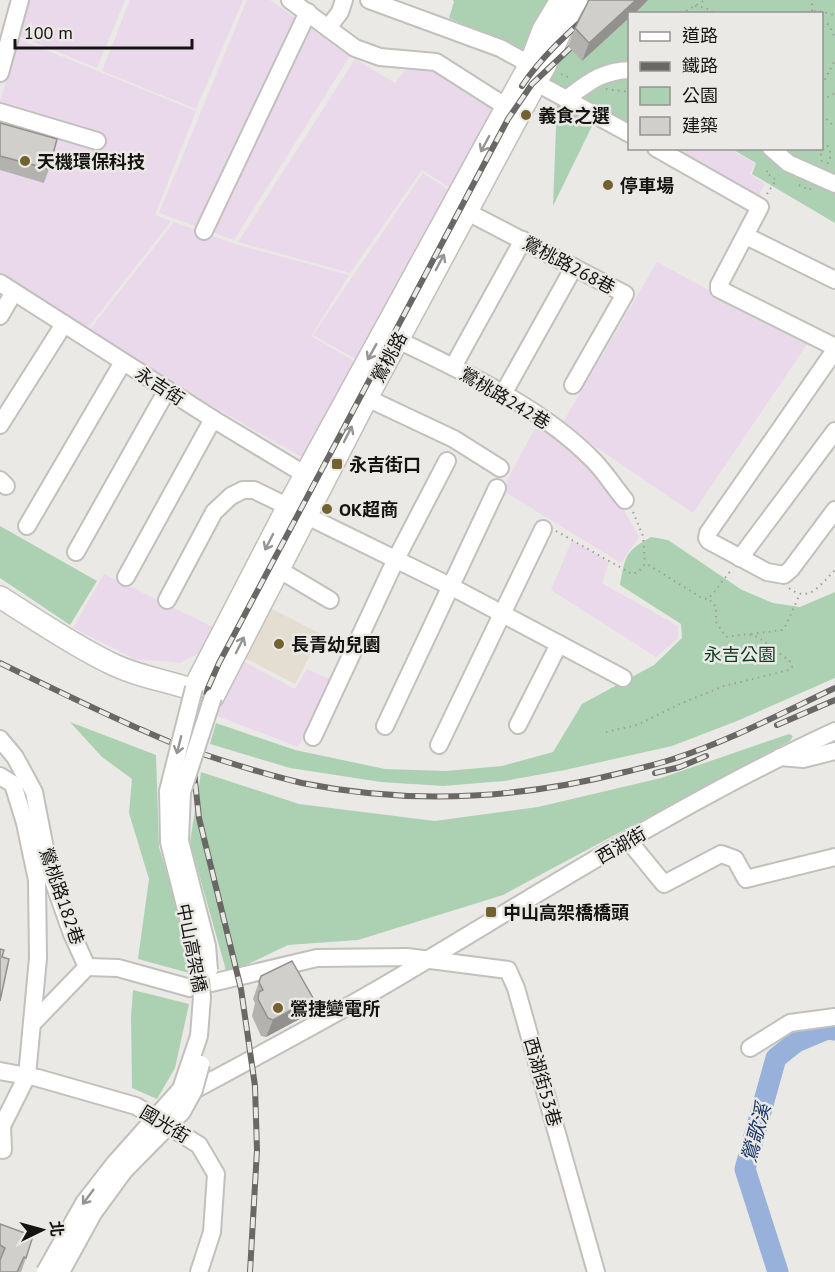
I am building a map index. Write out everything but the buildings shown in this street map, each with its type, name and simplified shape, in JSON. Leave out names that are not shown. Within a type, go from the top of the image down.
[{"type":"main road","name":"鶯桃路","points":[[314,480],[367,398],[398,340],[505,106],[532,73],[543,30],[561,0]]},
{"type":"main road","name":"鶯桃路","points":[[194,688],[297,511],[532,73],[577,0]]},
{"type":"main road","name":"鶯桃路","points":[[213,697],[278,569],[297,511]]},
{"type":"main road","points":[[0,597],[108,662],[149,678],[194,688],[213,697]]},
{"type":"street","points":[[0,73],[6,33],[20,0]]},
{"type":"street","points":[[290,0],[355,48],[367,54],[436,62],[505,106]]},
{"type":"street","points":[[328,28],[340,12],[344,0]]},
{"type":"street","points":[[369,0],[500,48],[566,99],[628,133]]},
{"type":"street","points":[[204,231],[308,12]]},
{"type":"street","points":[[566,99],[606,73],[628,70]]},
{"type":"street","points":[[0,112],[97,141]]},
{"type":"street","points":[[660,150],[763,202],[719,285],[719,289],[835,349],[708,533],[707,538],[709,542],[767,572],[785,572],[835,510]]},
{"type":"street","points":[[773,150],[788,163],[820,172],[835,184]]},
{"type":"street","name":"鶯桃路268巷","points":[[459,208],[625,294],[573,385]]},
{"type":"street","points":[[746,236],[835,280]]},
{"type":"street","points":[[453,367],[523,240]]},
{"type":"street","points":[[503,394],[574,267]]},
{"type":"street","points":[[0,316],[7,287]]},
{"type":"street","name":"永吉街","points":[[7,287],[213,419],[314,480]]},
{"type":"street","points":[[0,425],[64,324]]},
{"type":"street","name":"鶯桃路242巷","points":[[398,340],[503,394],[546,420],[593,460],[625,500]]},
{"type":"street","points":[[27,526],[123,362]]},
{"type":"street","points":[[76,552],[167,390]]},
{"type":"street","points":[[367,398],[454,439],[500,468]]},
{"type":"street","points":[[126,577],[213,419]]},
{"type":"street","points":[[740,558],[835,431]]},
{"type":"street","points":[[313,737],[396,559],[447,461]]},
{"type":"street","points":[[385,726],[497,488]]},
{"type":"street","points":[[167,600],[214,512],[231,496],[243,490],[254,490],[503,613],[623,678]]},
{"type":"street","points":[[439,745],[543,529]]},
{"type":"street","points":[[278,569],[330,600]]},
{"type":"street","points":[[518,725],[559,644]]},
{"type":"street","name":"中山高架橋","points":[[61,1272],[94,1212],[124,1171],[182,1112],[188,1090],[199,1036],[202,998],[196,949],[169,842],[168,791],[194,688]]},
{"type":"street","name":"中山高架橋","points":[[188,1090],[208,1038],[211,993],[207,946],[180,841],[182,792],[213,697]]},
{"type":"street","name":"西湖街","points":[[411,970],[628,840],[779,756],[835,731]]},
{"type":"street","name":"鶯桃路182巷","points":[[0,739],[15,758],[34,792],[50,868],[72,934],[87,967],[118,968],[190,988],[317,958],[407,957],[428,960]]},
{"type":"street","points":[[779,756],[803,759],[835,751]]},
{"type":"street","points":[[0,776],[13,784],[25,823],[37,880],[38,958],[27,1076],[2,1126],[3,1150]]},
{"type":"street","points":[[628,840],[663,884],[721,854],[735,859],[746,879],[835,857]]},
{"type":"street","name":"西湖街53巷","points":[[428,960],[508,970],[516,988],[596,1272]]},
{"type":"street","points":[[32,1024],[87,967]]},
{"type":"street","name":"中山高架橋","points":[[45,1272],[84,1203],[115,1163],[188,1090],[411,970]]},
{"type":"street","points":[[750,1048],[790,1023],[835,1017]]},
{"type":"street","name":"國光街","points":[[0,1071],[27,1076],[136,1106],[199,1145],[216,1174],[212,1232],[199,1272]]},
{"type":"path","points":[[684,12],[705,0]]},
{"type":"path","points":[[812,0],[812,11]]},
{"type":"path","points":[[695,6],[713,12]]},
{"type":"path","points":[[805,12],[821,12]]},
{"type":"path","points":[[823,22],[829,25],[835,38]]},
{"type":"path","points":[[823,83],[835,60]]},
{"type":"path","points":[[823,116],[835,127]]},
{"type":"path","points":[[800,185],[810,190],[828,163],[830,154],[828,146],[823,143]]},
{"type":"path","points":[[763,202],[776,180],[766,172],[771,168]]},
{"type":"path","points":[[543,529],[548,526],[632,574],[638,572],[645,564],[643,536],[625,500]]},
{"type":"path","points":[[708,598],[740,558]]},
{"type":"path","points":[[645,564],[702,598],[708,598],[716,607],[716,622],[726,637],[782,630],[799,595]]},
{"type":"path","points":[[785,572],[790,589],[799,595],[806,595],[817,588],[835,570]]},
{"type":"path","points":[[606,732],[637,725],[724,686],[789,670],[792,667],[791,662],[758,637],[748,634]]},
{"type":"shaded area","points":[[29,0],[125,0],[97,68],[19,36]]},
{"type":"shaded area","points":[[130,0],[243,0],[196,109],[102,71]]},
{"type":"shaded area","points":[[247,0],[270,0],[350,56],[234,240],[159,213]]},
{"type":"shaded area","points":[[19,39],[196,111],[155,215],[171,221],[86,330],[0,273],[0,101]]},
{"type":"shaded area","points":[[355,59],[395,83],[407,68],[431,66],[502,109],[453,190],[422,170],[350,273],[238,242]]},
{"type":"shaded area","points":[[679,150],[731,150],[755,163],[750,174],[765,184],[759,195]]},
{"type":"shaded area","points":[[423,173],[452,192],[361,362],[313,335]]},
{"type":"shaded area","points":[[174,222],[235,244],[349,275],[311,336],[359,364],[305,459],[151,371],[88,332]]},
{"type":"shaded area","points":[[657,262],[808,343],[693,513],[562,424]]},
{"type":"shaded area","points":[[537,424],[591,464],[620,503],[639,537],[621,563],[502,490]]},
{"type":"shaded area","points":[[572,540],[609,562],[602,583],[678,626],[678,638],[656,657],[551,590]]},
{"type":"shaded area","points":[[104,574],[217,629],[207,649],[180,663],[135,659],[73,628]]},
{"type":"shaded area","name":"長青幼兒園","points":[[262,604],[321,634],[295,684],[237,654]]},
{"type":"shaded area","points":[[237,658],[295,689],[307,669],[332,680],[298,747],[212,714]]},
{"type":"green space","points":[[453,0],[551,0],[527,51],[449,18]]},
{"type":"green space","points":[[593,0],[835,0],[835,223],[752,174],[756,163],[734,150],[823,150],[823,12],[628,12],[628,122],[549,80]]},
{"type":"green space","points":[[557,102],[593,124],[553,206]]},
{"type":"green space","points":[[0,526],[97,581],[70,625],[0,578]]},
{"type":"green space","name":"永吉公園","points":[[651,537],[668,540],[742,590],[773,603],[800,607],[835,592],[835,678],[737,721],[672,746],[504,781],[443,786],[381,782],[290,768],[210,744],[216,723],[295,750],[385,769],[446,771],[502,766],[553,752],[582,704],[654,665],[682,638],[681,624],[620,585],[625,561],[631,551]]},
{"type":"green space","points":[[70,722],[156,755],[159,847],[175,900],[189,973],[138,959],[149,879],[129,813],[132,779],[102,757]]},
{"type":"green space","points":[[789,734],[793,736],[790,741],[503,895],[358,940],[288,945],[227,974],[190,842],[201,772],[299,804],[435,821],[538,807],[661,778]]},
{"type":"green space","points":[[133,990],[189,1004],[175,1068],[157,1099],[132,1088]]},
{"type":"waterway","name":"鶯歌溪","points":[[778,1272],[745,1169],[776,1058],[796,1042],[827,1029],[835,1030]]},
{"type":"railway","points":[[522,86],[550,51],[605,0]]},
{"type":"railway","points":[[250,1272],[257,1150],[255,1086],[241,989],[199,818],[194,740],[208,688],[219,663],[508,119],[532,84],[582,37]]},
{"type":"railway","points":[[0,663],[135,727],[179,746],[228,762],[302,783],[343,790],[424,796],[464,796],[545,788],[649,766],[714,744],[835,688]]},
{"type":"railway","points":[[777,725],[835,700]]},
{"type":"railway","points":[[655,773],[680,767],[706,756]]},
{"type":"place","name":"義食之選","points":[[526,115]]},
{"type":"place","name":"天機環保科技","points":[[25,161]]},
{"type":"place","name":"停車場","points":[[608,185]]},
{"type":"place","name":"永吉街口","points":[[337,464]]},
{"type":"place","name":"OK超商","points":[[327,509]]},
{"type":"place","name":"長青幼兒園","points":[[279,644]]},
{"type":"place","name":"中山高架橋橋頭","points":[[491,912]]},
{"type":"place","name":"鶯捷變電所","points":[[278,1008]]}]
